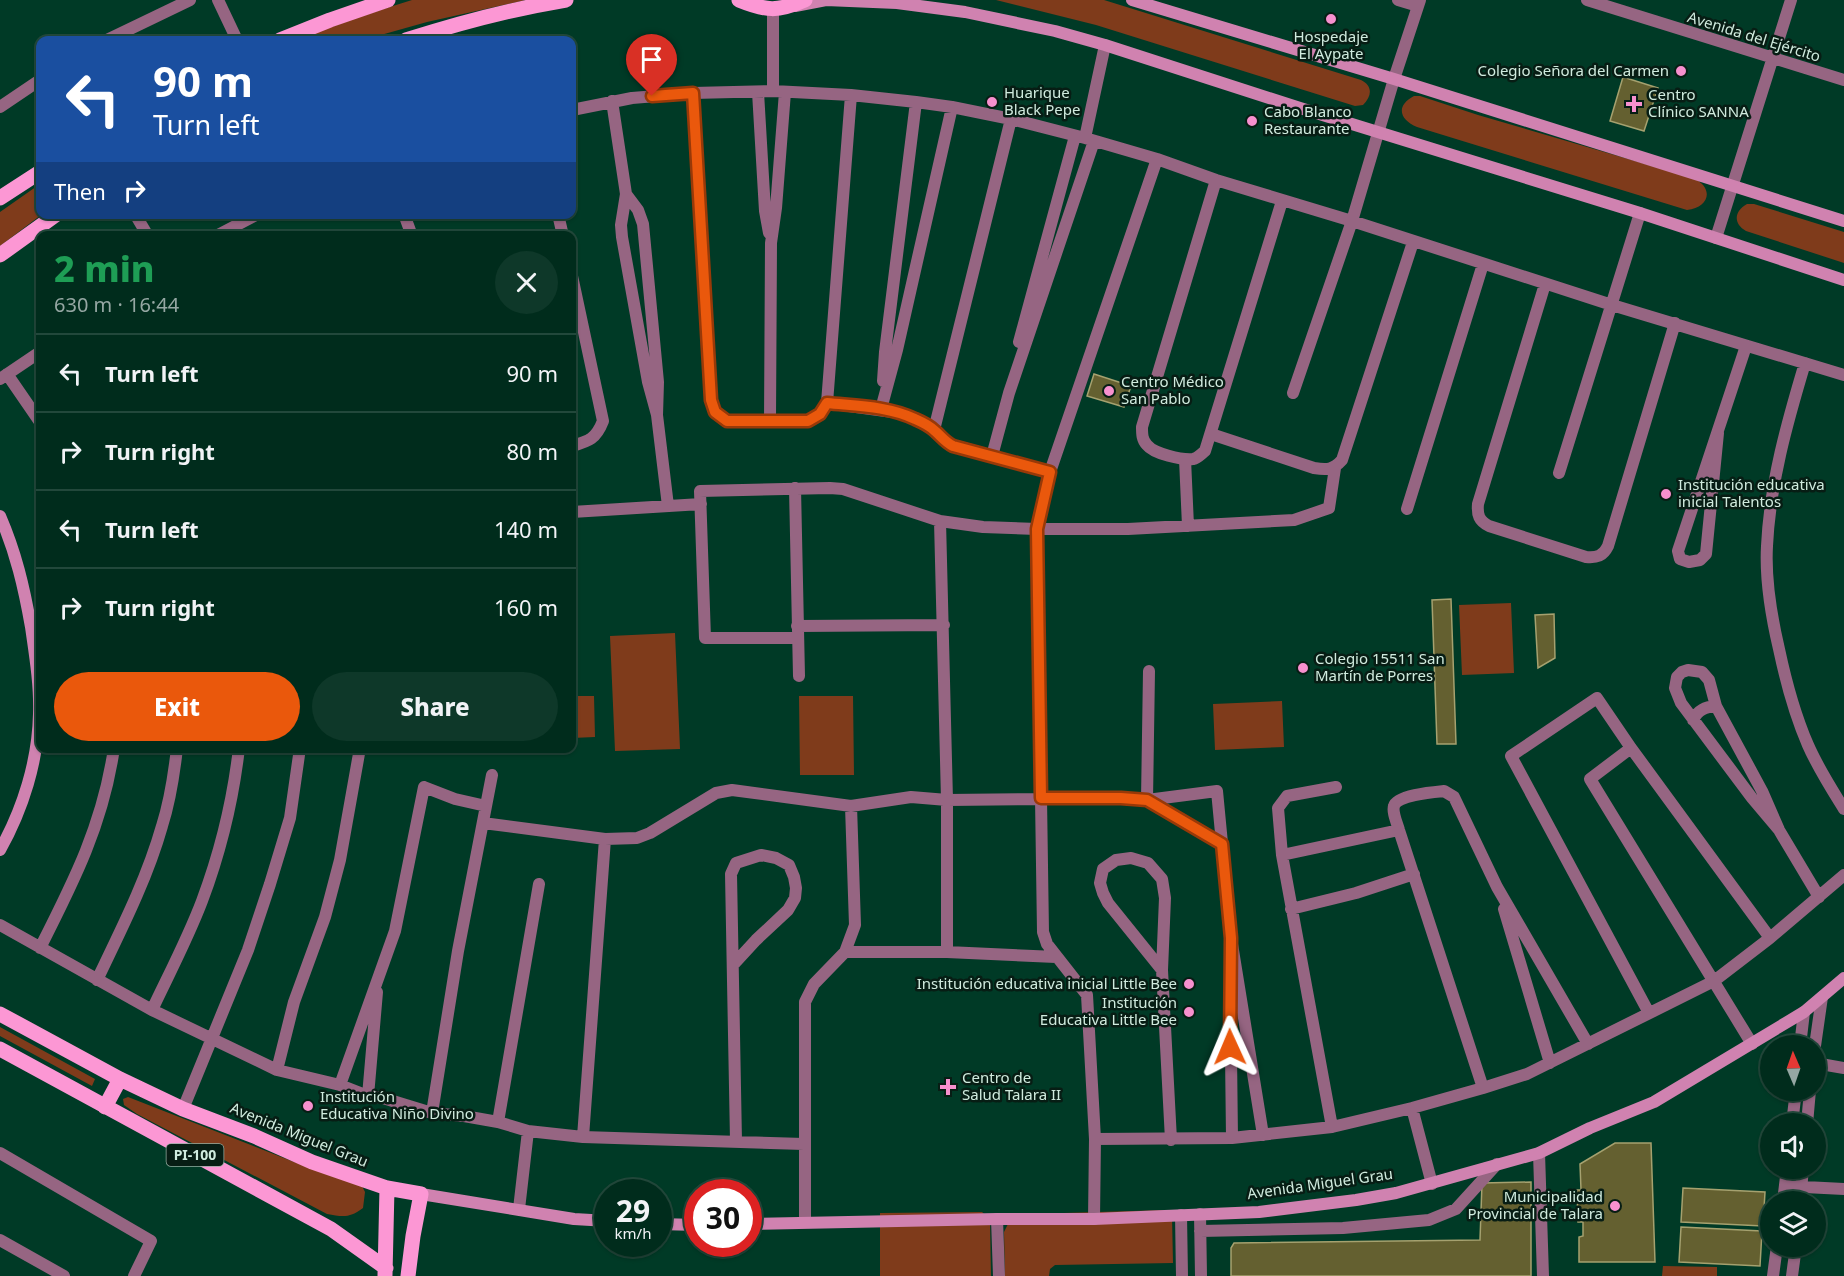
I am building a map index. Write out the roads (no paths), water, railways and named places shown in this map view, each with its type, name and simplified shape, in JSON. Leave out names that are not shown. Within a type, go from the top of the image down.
[{"type":"main road","points":[[290,36],[388,0]]},
{"type":"main road","points":[[434,36],[520,9],[566,0]]},
{"type":"main road","points":[[739,0],[756,7],[780,9],[826,0],[908,4],[1007,20],[1105,45],[1640,213],[1844,280]]},
{"type":"main road","points":[[780,9],[804,0]]},
{"type":"main road","points":[[1132,0],[1394,79],[1844,221]]},
{"type":"main road","points":[[0,198],[36,175]]},
{"type":"main road","points":[[0,255],[50,219]]},
{"type":"main road","points":[[0,516],[13,546],[24,586],[36,663]]},
{"type":"main road","points":[[0,850],[25,793],[36,741]]},
{"type":"main road","name":"Avenida Miguel Grau","points":[[762,1224],[1094,1219],[1259,1212],[1396,1193],[1539,1153],[1654,1101],[1804,1012],[1844,978]]},
{"type":"main road","name":"Avenida Miguel Grau","points":[[0,1014],[120,1079],[183,1109],[254,1136],[312,1162],[387,1188],[488,1206],[594,1220]]},
{"type":"main road","name":"PI-100","points":[[0,1049],[331,1229],[386,1272]]},
{"type":"main road","points":[[105,1107],[120,1079]]},
{"type":"main road","name":"PI-100","points":[[386,1272],[387,1188]]},
{"type":"main road","points":[[408,1276],[421,1194]]},
{"type":"street","points":[[115,36],[190,0]]},
{"type":"street","points":[[218,0],[235,36]]},
{"type":"street","points":[[1293,393],[1352,221],[1377,132],[1419,3],[1398,0]]},
{"type":"street","name":"Avenida del Ejército","points":[[1587,0],[1844,80]]},
{"type":"street","points":[[1716,238],[1791,0]]},
{"type":"street","points":[[770,421],[771,243],[776,208],[780,9]]},
{"type":"street","points":[[992,456],[1085,138],[1105,45]]},
{"type":"street","points":[[0,107],[36,83]]},
{"type":"street","points":[[758,92],[765,211],[771,243]]},
{"type":"street","points":[[576,109],[612,101],[693,93],[779,92],[851,95],[916,102],[1011,119],[1157,159],[1216,180],[1352,221],[1545,284],[1844,375]]},
{"type":"street","points":[[693,93],[711,400],[715,412],[727,421],[808,421],[820,414],[827,403],[851,95]]},
{"type":"street","points":[[612,101],[626,194],[621,237],[648,382],[657,415],[668,506]]},
{"type":"street","points":[[881,409],[885,352],[916,102]]},
{"type":"street","points":[[881,409],[897,350],[952,107]]},
{"type":"street","points":[[934,430],[1011,119]]},
{"type":"street","points":[[1009,393],[1022,327],[1085,138]]},
{"type":"street","points":[[1094,1219],[1095,1139],[1087,995],[1056,957],[1047,944],[1043,932],[1037,529],[1050,472],[1157,159]]},
{"type":"street","points":[[1216,180],[1142,427],[1142,439],[1148,448],[1161,454],[1196,459],[1205,451],[1282,201]]},
{"type":"street","points":[[626,194],[638,210],[643,224],[658,382],[657,415]]},
{"type":"street","points":[[1558,473],[1640,213]]},
{"type":"street","points":[[226,231],[248,219]]},
{"type":"street","points":[[944,625],[705,638],[700,491],[843,489],[940,521],[983,527],[1037,529],[1128,529],[1294,520],[1329,508],[1335,468],[1342,460],[1413,242]]},
{"type":"street","points":[[1407,509],[1483,264]]},
{"type":"street","points":[[1545,284],[1478,511],[1479,518],[1489,526],[1586,557],[1599,556],[1608,546],[1675,323]]},
{"type":"street","points":[[576,295],[603,421],[599,432],[589,441],[576,445]]},
{"type":"street","points":[[1718,433],[1706,554],[1700,560],[1689,562],[1680,559],[1678,551],[1746,346]]},
{"type":"street","points":[[36,355],[4,377],[36,417]]},
{"type":"street","points":[[1805,363],[1779,456],[1771,501],[1766,546],[1767,585],[1786,679],[1796,714],[1808,747],[1844,809]]},
{"type":"street","points":[[827,403],[900,413],[934,430],[953,446],[1050,472]]},
{"type":"street","points":[[1211,434],[1314,468],[1326,470],[1335,468]]},
{"type":"street","points":[[1185,459],[1188,526]]},
{"type":"street","points":[[795,488],[799,676]]},
{"type":"street","points":[[576,512],[700,504]]},
{"type":"street","points":[[940,521],[947,800],[947,952]]},
{"type":"street","points":[[1779,830],[1762,791],[1716,706],[1706,675],[1696,670],[1682,672],[1677,677],[1675,688],[1681,703],[1779,830],[1819,897]]},
{"type":"street","points":[[1147,800],[1149,671]]},
{"type":"street","points":[[1650,1013],[1511,756],[1597,698],[1770,938]]},
{"type":"street","points":[[1693,720],[1702,709],[1716,706]]},
{"type":"street","points":[[1631,748],[1590,779],[1752,1044]]},
{"type":"street","points":[[40,948],[88,849],[104,799],[113,753]]},
{"type":"street","points":[[97,980],[141,884],[162,826],[172,786],[176,753]]},
{"type":"street","points":[[152,1010],[187,937],[212,872],[232,793],[238,753]]},
{"type":"street","points":[[183,1109],[257,924],[281,851],[290,818],[299,753]]},
{"type":"street","points":[[277,1070],[294,1002],[325,917],[340,860],[359,753]]},
{"type":"street","points":[[432,1113],[458,951],[492,775]]},
{"type":"street","points":[[340,1085],[395,931],[424,787],[455,799],[486,806]]},
{"type":"street","points":[[1332,1127],[1291,909],[1282,855],[1278,808],[1282,800],[1295,793],[1336,787]]},
{"type":"street","points":[[483,823],[605,839],[637,838],[650,834],[716,794],[732,790],[851,806],[911,797],[947,800],[1041,798],[1147,800],[1217,791],[1231,938],[1263,1135]]},
{"type":"street","points":[[1483,1088],[1399,830],[1394,808],[1397,801],[1440,791],[1448,792],[1454,797],[1497,888],[1588,1044]]},
{"type":"street","points":[[1147,800],[1222,844]]},
{"type":"street","points":[[805,1222],[805,1002],[814,984],[845,952],[855,925],[851,806]]},
{"type":"street","points":[[1282,855],[1399,830]]},
{"type":"street","points":[[583,1137],[605,839]]},
{"type":"street","points":[[733,965],[788,910],[795,898],[794,877],[789,865],[776,858],[761,855],[748,858],[736,863],[731,874],[736,1141]]},
{"type":"street","points":[[1162,970],[1116,914],[1103,893],[1100,883],[1103,869],[1116,860],[1131,858],[1148,863],[1162,879],[1165,898],[1162,970],[1171,1140]]},
{"type":"street","points":[[1291,909],[1356,893],[1414,874]]},
{"type":"street","points":[[1095,1139],[1232,1138],[1332,1127],[1413,1108],[1527,1074],[1714,981],[1770,938],[1844,875]]},
{"type":"street","points":[[498,1122],[539,884]]},
{"type":"street","points":[[1497,888],[1550,1063]]},
{"type":"street","points":[[0,925],[152,1010],[277,1070],[340,1085],[368,1096],[383,1098],[432,1113],[498,1122],[528,1131],[583,1137],[804,1144]]},
{"type":"street","points":[[1231,938],[1232,1138]]},
{"type":"street","points":[[845,952],[947,952],[1056,957]]},
{"type":"street","points":[[1527,985],[1547,974]]},
{"type":"street","points":[[368,1096],[379,975]]},
{"type":"street","points":[[1817,1035],[1822,997]]},
{"type":"street","points":[[1801,1035],[1804,1012]]},
{"type":"street","points":[[1826,1065],[1844,1068]]},
{"type":"street","points":[[1413,1108],[1432,1184]]},
{"type":"street","points":[[519,1209],[528,1131]]},
{"type":"street","points":[[1539,1153],[1543,1276]]},
{"type":"street","points":[[0,1169],[3,1155],[152,1241],[135,1276]]},
{"type":"street","points":[[1200,1232],[1343,1228],[1429,1220],[1456,1209],[1497,1164]]},
{"type":"street","points":[[1784,1191],[1786,1179]]},
{"type":"street","points":[[1801,1191],[1802,1179]]},
{"type":"street","points":[[1785,1186],[1844,1189]]},
{"type":"street","points":[[1200,1214],[1201,1276]]},
{"type":"street","points":[[1181,1215],[1182,1276]]},
{"type":"street","points":[[997,1219],[999,1276]]},
{"type":"street","points":[[0,1240],[64,1276]]},
{"type":"street","points":[[1773,1276],[1776,1257]]},
{"type":"street","points":[[1792,1276],[1795,1257]]},
{"type":"place","name":"Hospedaje El Aypate","points":[[1331,19]]},
{"type":"place","name":"Colegio Señora del Carmen","points":[[1681,71]]},
{"type":"place","name":"Huarique Black Pepe","points":[[992,102]]},
{"type":"place","name":"Centro Clínico SANNA","points":[[1634,104]]},
{"type":"place","name":"Cabo Blanco Restaurante","points":[[1252,121]]},
{"type":"place","name":"Centro Médico San Pablo","points":[[1109,391]]},
{"type":"place","name":"Institución educativa inicial Talentos","points":[[1666,494]]},
{"type":"place","name":"Colegio 15511 San Martín de Porres","points":[[1303,668]]},
{"type":"place","name":"Institución educativa inicial Little Bee","points":[[1189,984]]},
{"type":"place","name":"Institución Educativa Little Bee","points":[[1189,1012]]},
{"type":"place","name":"Centro de Salud Talara II","points":[[948,1087]]},
{"type":"place","name":"Institución Educativa Niño Divino","points":[[308,1106]]},
{"type":"place","name":"Municipalidad Provincial de Talara","points":[[1615,1206]]}]
